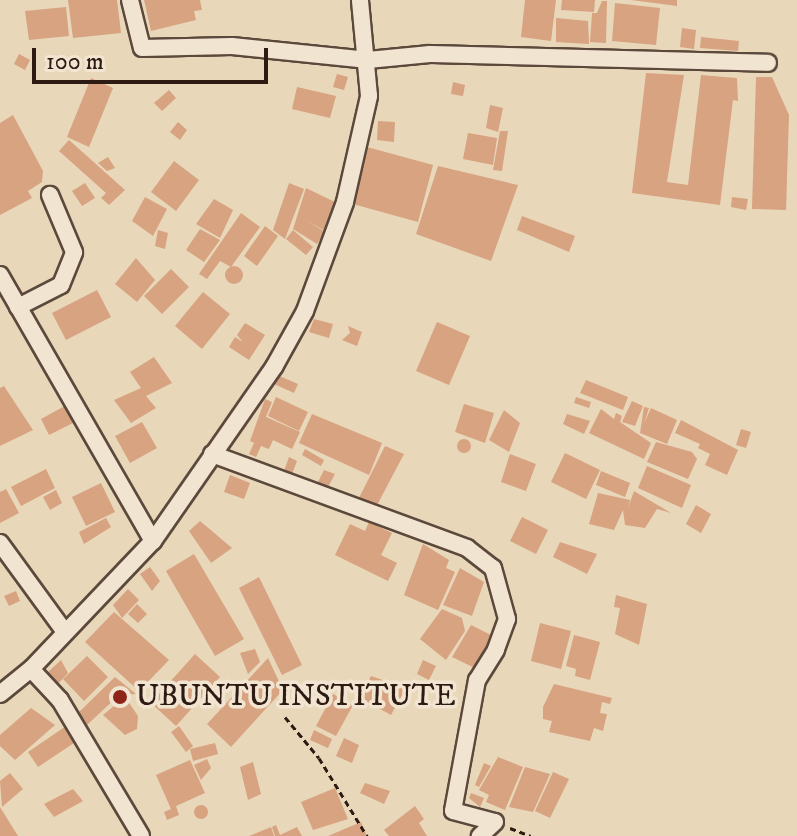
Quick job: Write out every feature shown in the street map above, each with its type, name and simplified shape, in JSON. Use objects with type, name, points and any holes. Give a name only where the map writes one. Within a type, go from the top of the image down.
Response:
[{"type":"street","points":[[130,0],[142,48],[232,46],[368,60],[430,54],[768,63]]},
{"type":"street","points":[[0,694],[31,669],[153,541],[274,367],[305,311],[345,202],[369,96],[360,0]]},
{"type":"street","points":[[18,307],[61,285],[74,252],[50,195]]},
{"type":"street","points":[[0,275],[153,541]]},
{"type":"street","points":[[212,454],[467,548],[493,568],[507,619],[496,650],[477,680],[453,811],[495,822]]},
{"type":"street","points":[[0,543],[65,632]]},
{"type":"street","points":[[31,669],[60,700],[141,836]]},
{"type":"street","points":[[480,836],[495,822]]},
{"type":"path","points":[[285,717],[319,758],[367,836]]},
{"type":"path","points":[[495,822],[531,836]]},
{"type":"building","points":[[68,0],[117,0],[121,33],[73,38]]},
{"type":"building","points":[[144,0],[200,0],[202,10],[194,11],[196,20],[151,31]]},
{"type":"building","points":[[525,0],[556,0],[551,41],[521,37]]},
{"type":"building","points":[[562,0],[595,0],[594,12],[561,10]]},
{"type":"building","points":[[631,0],[677,0],[677,6]]},
{"type":"building","points":[[602,1],[607,1],[606,43],[590,42],[592,13],[597,13]]},
{"type":"building","points":[[615,3],[660,8],[656,45],[612,41]]},
{"type":"building","points":[[66,7],[69,36],[29,40],[25,11]]},
{"type":"building","points":[[556,18],[588,21],[589,44],[556,42]]},
{"type":"building","points":[[682,28],[696,30],[694,49],[680,47]]},
{"type":"building","points":[[701,37],[739,41],[738,51],[700,48]]},
{"type":"building","points":[[19,54],[30,60],[25,70],[14,64]]},
{"type":"building","points":[[646,73],[684,75],[667,182],[688,185],[701,75],[737,78],[738,101],[733,100],[720,205],[632,193]]},
{"type":"building","points":[[337,74],[348,77],[344,90],[333,87]]},
{"type":"building","points":[[756,77],[772,77],[789,115],[786,210],[752,209]]},
{"type":"building","points":[[91,78],[113,88],[89,147],[67,137]]},
{"type":"building","points":[[453,82],[465,85],[463,96],[451,94]]},
{"type":"building","points":[[297,87],[336,96],[330,118],[292,109]]},
{"type":"building","points":[[169,90],[176,98],[162,111],[154,103]]},
{"type":"building","points":[[490,105],[503,108],[498,132],[486,128]]},
{"type":"building","points":[[13,115],[43,171],[42,182],[28,191],[32,198],[0,215],[0,123]]},
{"type":"building","points":[[378,121],[395,122],[394,142],[377,140]]},
{"type":"building","points":[[178,122],[187,130],[180,140],[170,132]]},
{"type":"building","points":[[500,131],[508,131],[502,171],[493,170]]},
{"type":"building","points":[[468,133],[497,138],[493,165],[463,159]]},
{"type":"building","points":[[69,140],[125,190],[109,205],[101,198],[106,193],[59,151]]},
{"type":"building","points":[[367,147],[433,165],[418,222],[353,204]]},
{"type":"building","points":[[108,157],[115,168],[107,171],[98,163]]},
{"type":"building","points":[[174,161],[199,180],[176,211],[151,192]]},
{"type":"building","points":[[438,166],[518,185],[491,261],[416,234]]},
{"type":"building","points":[[85,183],[95,198],[82,206],[72,191]]},
{"type":"building","points":[[289,183],[304,189],[285,239],[273,230]]},
{"type":"building","points":[[306,188],[341,205],[325,231],[306,220],[325,232],[317,244],[293,229]]},
{"type":"building","points":[[145,197],[167,209],[153,236],[132,221]]},
{"type":"building","points":[[732,197],[748,199],[746,210],[731,207]]},
{"type":"building","points":[[214,199],[233,210],[220,238],[196,224]]},
{"type":"building","points":[[241,213],[260,227],[231,267],[220,261],[207,279],[199,274]]},
{"type":"building","points":[[522,216],[575,236],[569,252],[517,230]]},
{"type":"building","points":[[265,226],[278,236],[257,266],[244,256]]},
{"type":"building","points":[[200,229],[220,240],[204,262],[186,250]]},
{"type":"building","points":[[158,230],[168,233],[165,249],[155,246]]},
{"type":"building","points":[[293,230],[313,247],[306,255],[286,239]]},
{"type":"building","points":[[136,258],[155,280],[137,302],[115,284]]},
{"type":"building","points":[[234,266],[243,275],[234,284],[225,275]]},
{"type":"building","points":[[171,269],[189,287],[162,314],[144,296]]},
{"type":"building","points":[[97,290],[111,317],[66,340],[52,313]]},
{"type":"building","points":[[203,292],[230,314],[202,349],[175,326]]},
{"type":"building","points":[[314,319],[333,324],[329,338],[309,332]]},
{"type":"building","points":[[437,322],[470,336],[449,385],[416,371]]},
{"type":"building","points":[[245,323],[265,335],[249,360],[229,347],[235,337],[243,342],[237,335]]},
{"type":"building","points":[[348,326],[362,332],[357,346],[342,340],[350,333]]},
{"type":"building","points":[[154,357],[172,383],[146,396],[156,408],[131,423],[114,400],[141,388],[130,372]]},
{"type":"building","points":[[277,375],[298,384],[294,393],[274,384]]},
{"type":"building","points":[[586,380],[628,397],[623,410],[580,393]]},
{"type":"building","points":[[4,386],[33,430],[0,446],[0,388]]},
{"type":"building","points":[[276,397],[308,412],[299,431],[268,416]]},
{"type":"building","points":[[576,397],[591,402],[589,408],[574,403]]},
{"type":"building","points":[[265,399],[272,402],[266,417],[300,432],[292,449],[273,440],[269,449],[261,446],[256,457],[249,454],[254,443],[250,441]]},
{"type":"building","points":[[632,401],[643,406],[635,426],[622,422]]},
{"type":"building","points":[[72,402],[81,419],[49,435],[41,419]]},
{"type":"building","points":[[464,404],[494,413],[485,443],[455,432]]},
{"type":"building","points":[[644,407],[649,408],[644,423],[651,408],[677,420],[667,444],[640,433]]},
{"type":"building","points":[[601,409],[614,419],[616,413],[622,416],[620,422],[651,443],[644,459],[589,433]]},
{"type":"building","points":[[504,410],[520,423],[509,452],[489,440]]},
{"type":"building","points":[[312,414],[382,443],[369,475],[299,443]]},
{"type":"building","points":[[567,414],[590,421],[584,434],[563,424]]},
{"type":"building","points":[[681,420],[738,450],[727,475],[705,465],[710,454],[698,448],[700,444],[675,433]]},
{"type":"building","points":[[142,422],[157,448],[130,463],[115,436]]},
{"type":"building","points":[[741,429],[751,432],[746,448],[736,445]]},
{"type":"building","points":[[464,439],[471,446],[464,453],[457,446]]},
{"type":"building","points":[[656,442],[692,452],[697,459],[688,479],[647,462]]},
{"type":"building","points":[[385,446],[404,454],[375,509],[356,504]]},
{"type":"building","points":[[305,449],[324,460],[321,466],[302,455]]},
{"type":"building","points":[[565,453],[600,470],[586,499],[551,482]]},
{"type":"building","points":[[510,454],[536,464],[526,491],[501,482]]},
{"type":"building","points":[[289,457],[297,461],[292,474],[284,471]]},
{"type":"building","points":[[647,466],[691,485],[682,508],[638,488]]},
{"type":"building","points":[[46,469],[55,488],[21,506],[11,487]]},
{"type":"building","points":[[324,470],[335,474],[326,491],[316,486]]},
{"type":"building","points":[[601,471],[630,483],[625,497],[596,485]]},
{"type":"building","points":[[230,475],[250,483],[244,499],[224,492]]},
{"type":"building","points":[[101,483],[115,512],[86,526],[72,497]]},
{"type":"building","points":[[6,489],[19,513],[0,523],[0,492]]},
{"type":"building","points":[[56,490],[62,503],[50,510],[43,497]]},
{"type":"building","points":[[634,491],[671,513],[657,509],[645,528],[625,525],[623,510],[614,530],[589,524],[598,493],[630,500],[628,508]]},
{"type":"building","points":[[696,505],[711,514],[701,533],[686,524]]},
{"type":"building","points":[[522,517],[548,530],[536,554],[510,541]]},
{"type":"building","points":[[106,518],[111,527],[84,544],[79,532]]},
{"type":"building","points":[[200,521],[232,548],[211,563],[189,531]]},
{"type":"building","points":[[369,522],[392,533],[381,555],[397,563],[388,581],[335,555],[350,524],[365,531]]},
{"type":"building","points":[[560,542],[597,554],[587,574],[553,557]]},
{"type":"building","points":[[423,544],[449,560],[446,568],[455,572],[438,610],[404,595]]},
{"type":"building","points":[[194,554],[244,639],[215,656],[166,571]]},
{"type":"building","points":[[150,567],[160,581],[152,591],[140,574]]},
{"type":"building","points":[[460,568],[484,582],[472,616],[443,605]]},
{"type":"building","points":[[259,577],[302,665],[282,675],[239,588]]},
{"type":"building","points":[[128,589],[139,600],[122,618],[113,605]]},
{"type":"building","points":[[16,591],[20,601],[9,606],[4,596]]},
{"type":"building","points":[[616,595],[647,604],[639,645],[615,634],[620,608],[614,607]]},
{"type":"building","points":[[137,604],[147,614],[138,623],[128,614]]},
{"type":"building","points":[[442,609],[462,618],[465,631],[446,660],[420,639]]},
{"type":"building","points":[[114,612],[169,660],[139,691],[85,642]]},
{"type":"building","points":[[540,623],[571,631],[561,669],[531,661]]},
{"type":"building","points":[[471,625],[497,638],[481,671],[452,657]]},
{"type":"building","points":[[574,635],[600,642],[590,680],[575,676],[576,669],[566,666]]},
{"type":"building","points":[[255,649],[260,662],[248,674],[240,653]]},
{"type":"building","points":[[195,654],[220,677],[176,726],[151,703]]},
{"type":"building","points":[[87,656],[108,677],[84,701],[63,679]]},
{"type":"building","points":[[268,658],[283,690],[231,747],[207,724]]},
{"type":"building","points":[[61,660],[68,673],[57,685],[46,674]]},
{"type":"building","points":[[423,660],[436,666],[429,680],[417,674]]},
{"type":"building","points":[[371,676],[406,688],[391,715],[360,698]]},
{"type":"building","points":[[115,677],[136,694],[119,695],[87,725],[77,714]]},
{"type":"building","points":[[554,684],[612,698],[610,704],[602,702],[600,713],[607,714],[603,731],[594,728],[590,741],[549,732],[552,721],[543,719],[543,707]]},
{"type":"building","points":[[333,694],[353,705],[336,736],[316,726]]},
{"type":"building","points":[[125,697],[138,716],[137,729],[125,735],[103,715]]},
{"type":"building","points":[[31,708],[55,725],[15,760],[0,746],[0,735]]},
{"type":"building","points":[[72,722],[83,737],[38,767],[28,752]]},
{"type":"building","points":[[179,726],[193,746],[186,752],[171,732]]},
{"type":"building","points":[[314,730],[332,739],[328,748],[310,740]]},
{"type":"building","points":[[344,738],[359,745],[352,763],[336,756]]},
{"type":"building","points":[[215,743],[218,754],[193,761],[190,749]]},
{"type":"building","points":[[498,757],[523,767],[505,810],[486,802],[489,795],[479,790]]},
{"type":"building","points":[[207,759],[211,768],[201,780],[194,765]]},
{"type":"building","points":[[190,760],[205,793],[176,806],[179,815],[167,820],[164,812],[171,809],[156,775]]},
{"type":"building","points":[[253,762],[261,794],[248,800],[240,767]]},
{"type":"building","points":[[484,763],[491,766],[479,787],[475,785]]},
{"type":"building","points":[[525,767],[550,774],[533,812],[509,807]]},
{"type":"building","points":[[553,772],[569,779],[550,818],[535,811]]},
{"type":"building","points":[[10,773],[23,789],[2,807],[0,781]]},
{"type":"building","points":[[365,783],[390,791],[384,804],[360,793]]},
{"type":"building","points":[[335,788],[348,819],[313,830],[301,802]]},
{"type":"building","points":[[73,789],[83,801],[54,817],[44,804]]},
{"type":"building","points":[[471,793],[484,798],[480,807],[469,798]]},
{"type":"building","points":[[201,805],[208,812],[201,819],[194,812]]},
{"type":"building","points":[[415,806],[424,819],[419,823],[427,836],[389,836],[384,830]]},
{"type":"building","points":[[0,807],[18,836],[0,836]]},
{"type":"building","points":[[361,822],[367,836],[328,836]]},
{"type":"building","points":[[276,825],[280,835],[297,827],[302,836],[275,836],[272,827]]},
{"type":"building","points":[[271,827],[274,836],[249,836]]},
{"type":"place","name":"UBUNTU INSTITUTE","points":[[120,697]]}]
